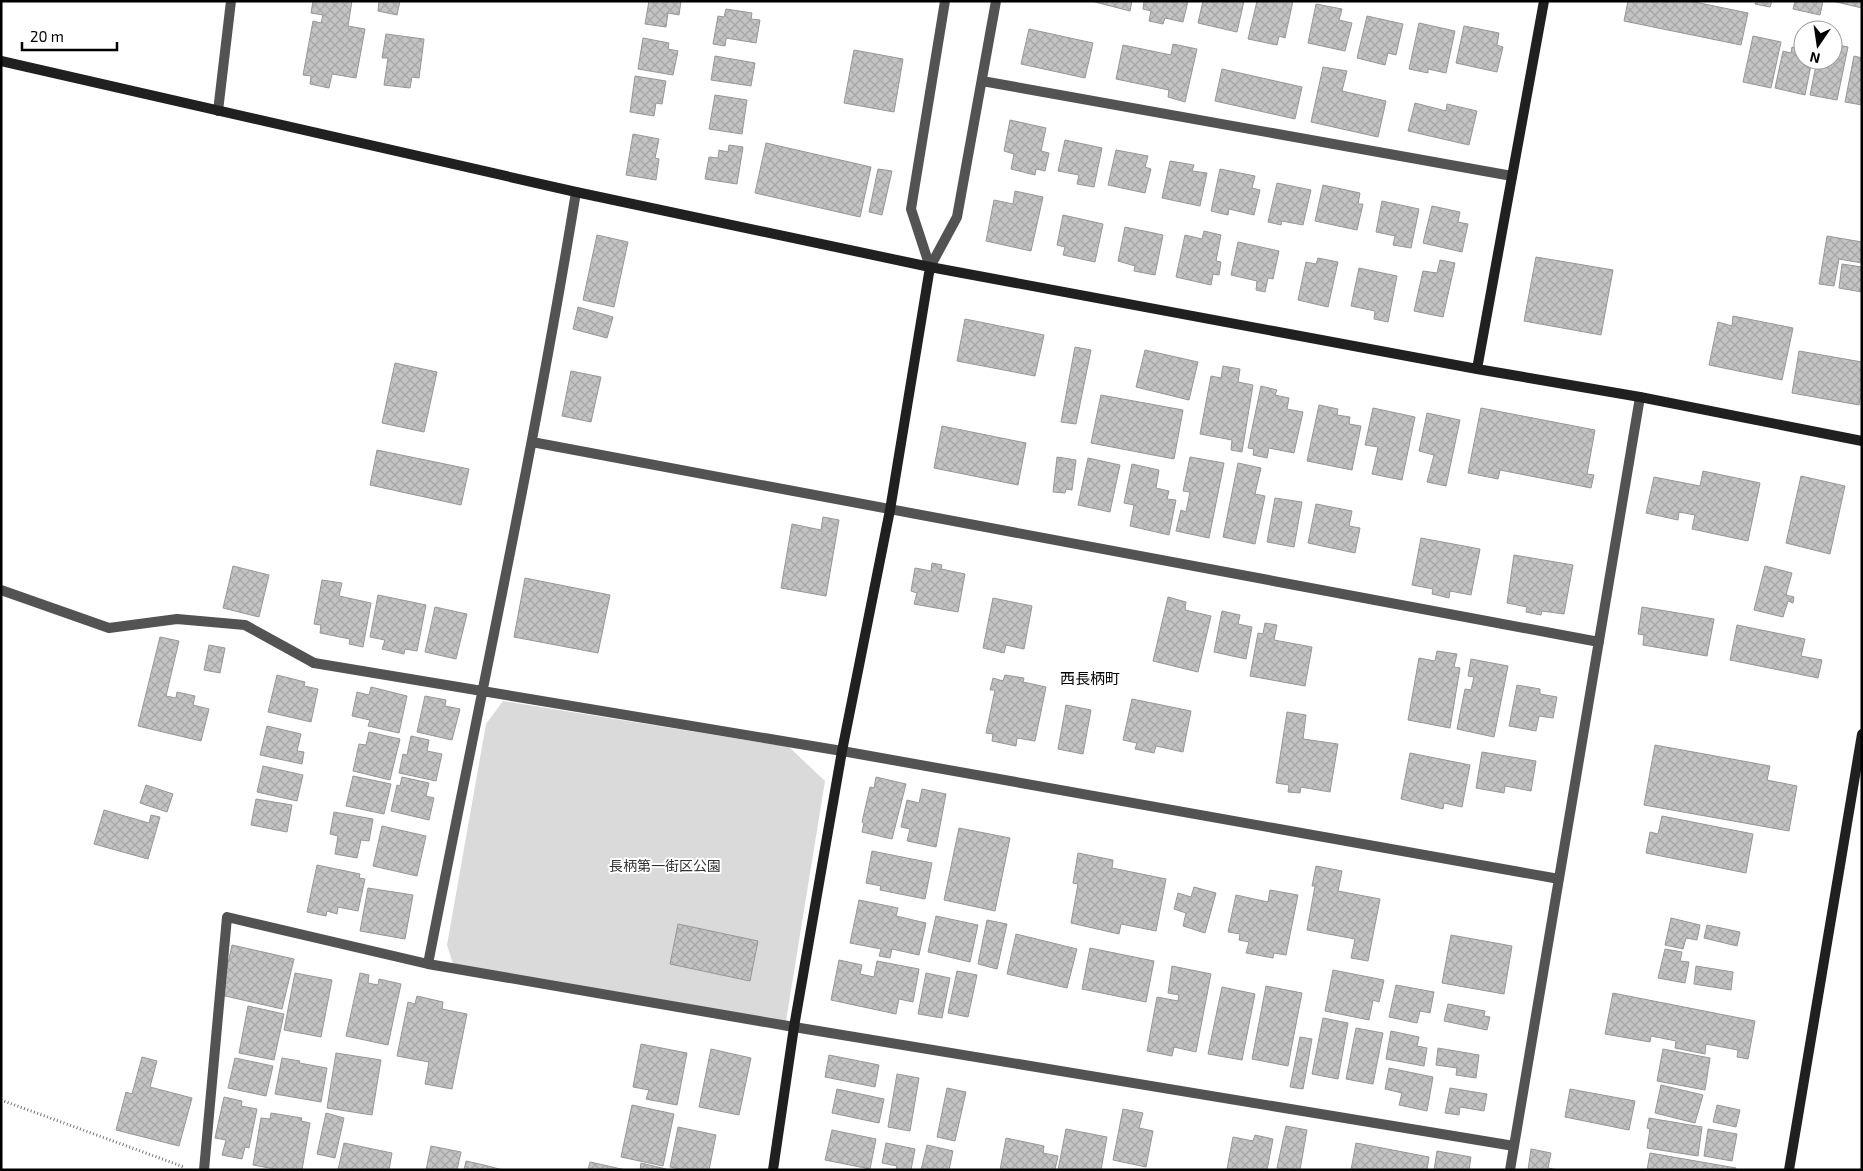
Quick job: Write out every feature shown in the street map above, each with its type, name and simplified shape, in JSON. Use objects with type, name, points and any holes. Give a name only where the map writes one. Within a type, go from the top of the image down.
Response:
[{"type":"street","points":[[218,111],[231,1]]},
{"type":"street","points":[[930,267],[911,209],[945,1]]},
{"type":"street","points":[[774,1170],[794,1027],[842,751],[890,510],[930,267],[957,217],[996,1]]},
{"type":"street","points":[[1477,369],[1544,1]]},
{"type":"street","points":[[1,61],[576,192],[930,267],[1477,369],[1640,397],[1862,441]]},
{"type":"street","points":[[982,81],[1512,176]]},
{"type":"street","points":[[428,964],[532,442],[576,192]]},
{"type":"street","points":[[1510,1170],[1640,397]]},
{"type":"street","points":[[532,442],[1599,642]]},
{"type":"street","points":[[1,590],[109,628],[177,619],[245,625],[314,663],[842,751],[1559,879]]},
{"type":"street","points":[[1789,1170],[1862,734]]},
{"type":"street","points":[[204,1170],[227,917],[428,964],[794,1027],[1514,1146]]},
{"type":"path","points":[[1,1100],[191,1170]]},
{"type":"green space","name":"長柄第一街区公園","points":[[503,701],[789,747],[825,781],[786,1021],[453,964],[447,945],[486,724]]},
{"type":"building","points":[[313,1],[352,1],[348,26],[365,29],[356,78],[332,74],[329,88],[310,84],[311,76],[303,75],[313,21],[321,23],[323,15],[311,13]]},
{"type":"building","points":[[379,1],[400,1],[397,15],[378,11]]},
{"type":"building","points":[[649,1],[681,1],[679,15],[668,13],[666,27],[645,24]]},
{"type":"building","points":[[1091,1],[1132,1],[1130,11]]},
{"type":"building","points":[[1144,1],[1188,1],[1183,22],[1165,18],[1163,24],[1149,21],[1151,11],[1143,9]]},
{"type":"building","points":[[1203,1],[1244,1],[1237,32],[1198,23]]},
{"type":"building","points":[[1257,1],[1293,1],[1285,38],[1279,36],[1277,45],[1248,39]]},
{"type":"building","points":[[1628,1],[1690,1],[1748,13],[1741,45],[1624,21]]},
{"type":"building","points":[[1756,1],[1772,1],[1770,7],[1755,4]]},
{"type":"building","points":[[1795,1],[1823,1],[1820,15],[1793,9]]},
{"type":"building","points":[[1832,1],[1862,1],[1862,8]]},
{"type":"building","points":[[1316,4],[1342,9],[1339,20],[1352,23],[1345,51],[1308,43]]},
{"type":"building","points":[[726,9],[752,13],[751,19],[760,20],[756,43],[726,38],[725,46],[713,44],[718,16],[724,17]]},
{"type":"building","points":[[1367,16],[1403,24],[1396,55],[1388,53],[1385,65],[1357,58]]},
{"type":"building","points":[[1419,23],[1455,31],[1446,73],[1428,69],[1428,73],[1409,69]]},
{"type":"building","points":[[1464,26],[1499,33],[1497,45],[1503,47],[1497,72],[1456,63]]},
{"type":"building","points":[[1029,29],[1093,43],[1085,78],[1021,64]]},
{"type":"building","points":[[386,34],[424,39],[419,78],[412,77],[410,88],[384,85],[388,58],[382,58]]},
{"type":"building","points":[[1753,36],[1781,42],[1771,88],[1743,82]]},
{"type":"building","points":[[643,38],[669,43],[668,49],[678,51],[673,75],[638,69]]},
{"type":"building","points":[[1173,44],[1197,49],[1185,102],[1168,97],[1169,90],[1116,79],[1123,45],[1171,55]]},
{"type":"building","points":[[1843,46],[1848,47],[1837,100],[1810,95],[1815,70],[1843,70]]},
{"type":"building","points":[[1793,47],[1793,70],[1810,70],[1805,95],[1775,88],[1783,51],[1791,53]]},
{"type":"building","points":[[854,50],[903,59],[894,112],[844,103]]},
{"type":"building","points":[[715,56],[755,63],[751,86],[711,80]]},
{"type":"building","points":[[1854,56],[1862,58],[1862,105],[1845,102]]},
{"type":"building","points":[[1323,67],[1347,71],[1342,91],[1386,101],[1378,137],[1311,122]]},
{"type":"building","points":[[1222,69],[1302,87],[1295,119],[1215,101]]},
{"type":"building","points":[[635,76],[666,81],[662,104],[656,103],[654,116],[630,112]]},
{"type":"building","points":[[715,95],[747,100],[742,134],[709,129]]},
{"type":"building","points":[[1415,103],[1446,111],[1447,104],[1477,111],[1469,145],[1408,131]]},
{"type":"building","points":[[1010,120],[1046,128],[1041,151],[1049,153],[1045,171],[1036,169],[1035,175],[1011,169],[1014,154],[1004,151]]},
{"type":"building","points":[[633,134],[659,139],[655,158],[659,159],[656,180],[626,175]]},
{"type":"building","points":[[1065,140],[1102,148],[1094,187],[1077,184],[1079,175],[1058,171]]},
{"type":"building","points":[[766,143],[871,167],[860,217],[755,193]]},
{"type":"building","points":[[729,145],[743,147],[737,184],[705,179],[709,157],[718,158],[719,150],[728,152]]},
{"type":"building","points":[[1116,150],[1148,156],[1145,167],[1151,169],[1145,193],[1108,185]]},
{"type":"building","points":[[1170,161],[1194,165],[1192,171],[1207,173],[1200,206],[1162,198]]},
{"type":"building","points":[[878,169],[892,171],[882,215],[869,212]]},
{"type":"building","points":[[1220,169],[1255,176],[1252,188],[1260,190],[1254,215],[1229,209],[1228,215],[1211,211]]},
{"type":"building","points":[[1277,183],[1311,190],[1303,225],[1282,221],[1281,225],[1268,222]]},
{"type":"building","points":[[1323,185],[1360,193],[1358,204],[1363,204],[1357,230],[1315,221]]},
{"type":"building","points":[[1015,191],[1043,197],[1031,251],[986,241],[994,200],[1013,204]]},
{"type":"building","points":[[1382,201],[1419,209],[1411,248],[1393,245],[1395,236],[1376,232]]},
{"type":"building","points":[[1432,206],[1460,212],[1458,222],[1468,224],[1462,252],[1423,243]]},
{"type":"building","points":[[1063,215],[1103,224],[1095,262],[1063,255],[1065,247],[1057,245]]},
{"type":"building","points":[[1125,227],[1163,235],[1155,275],[1134,271],[1135,266],[1118,261]]},
{"type":"building","points":[[1204,231],[1221,235],[1216,261],[1221,262],[1219,275],[1213,274],[1211,285],[1176,277],[1185,235],[1202,239]]},
{"type":"building","points":[[597,235],[628,242],[614,307],[583,300]]},
{"type":"building","points":[[1827,236],[1862,242],[1862,263],[1839,259],[1834,286],[1819,284]]},
{"type":"building","points":[[1238,242],[1279,251],[1273,279],[1268,278],[1265,292],[1256,290],[1257,281],[1231,275]]},
{"type":"building","points":[[1536,257],[1613,270],[1601,335],[1524,321]]},
{"type":"building","points":[[1318,258],[1338,262],[1328,307],[1298,300],[1306,262],[1316,264]]},
{"type":"building","points":[[1440,260],[1455,263],[1443,317],[1414,311],[1423,271],[1437,273]]},
{"type":"building","points":[[1842,264],[1862,267],[1862,292],[1839,288]]},
{"type":"building","points":[[1359,268],[1397,276],[1388,322],[1374,319],[1375,311],[1351,306]]},
{"type":"building","points":[[578,307],[613,317],[607,338],[573,329]]},
{"type":"building","points":[[1733,316],[1793,328],[1782,380],[1709,365],[1718,322],[1732,326]]},
{"type":"building","points":[[965,319],[1044,335],[1035,376],[957,361]]},
{"type":"building","points":[[1075,347],[1091,350],[1076,424],[1061,422]]},
{"type":"building","points":[[1145,350],[1198,362],[1189,400],[1136,387]]},
{"type":"building","points":[[1799,351],[1862,362],[1862,389],[1859,405],[1792,393]]},
{"type":"building","points":[[395,363],[437,372],[424,432],[382,423]]},
{"type":"building","points":[[1223,366],[1240,369],[1238,382],[1253,385],[1242,452],[1231,450],[1232,440],[1200,434],[1211,376],[1221,378]]},
{"type":"building","points":[[571,371],[601,377],[591,422],[562,416]]},
{"type":"building","points":[[1261,386],[1277,390],[1275,395],[1289,398],[1287,409],[1303,412],[1294,453],[1269,448],[1267,458],[1253,455],[1254,449],[1248,448]]},
{"type":"building","points":[[1101,395],[1183,410],[1174,459],[1091,443]]},
{"type":"building","points":[[1319,405],[1338,409],[1337,415],[1350,417],[1349,424],[1361,426],[1352,470],[1307,461]]},
{"type":"building","points":[[1373,408],[1415,417],[1402,480],[1372,474],[1378,447],[1365,445]]},
{"type":"building","points":[[1481,408],[1595,430],[1587,474],[1594,475],[1591,488],[1500,470],[1498,479],[1468,473]]},
{"type":"building","points":[[1427,413],[1460,420],[1446,486],[1427,482],[1434,455],[1419,451]]},
{"type":"building","points":[[942,426],[1026,443],[1018,485],[934,468]]},
{"type":"building","points":[[377,450],[469,469],[461,505],[370,485]]},
{"type":"building","points":[[1057,457],[1076,460],[1072,490],[1066,489],[1065,493],[1053,492]]},
{"type":"building","points":[[1190,457],[1224,463],[1209,538],[1176,531],[1181,510],[1186,512],[1190,492],[1183,491]]},
{"type":"building","points":[[1088,458],[1120,465],[1110,512],[1078,505]]},
{"type":"building","points":[[1238,463],[1261,468],[1255,494],[1265,496],[1255,544],[1223,537]]},
{"type":"building","points":[[1132,464],[1159,470],[1156,488],[1169,491],[1167,499],[1176,500],[1169,535],[1130,526],[1134,505],[1124,503]]},
{"type":"building","points":[[1703,471],[1760,483],[1748,541],[1692,529],[1695,515],[1679,512],[1678,520],[1646,513],[1654,477],[1700,486]]},
{"type":"building","points":[[1801,476],[1845,486],[1830,554],[1786,543]]},
{"type":"building","points":[[1275,498],[1302,502],[1294,547],[1267,542]]},
{"type":"building","points":[[1316,504],[1352,511],[1349,526],[1360,528],[1355,553],[1308,543]]},
{"type":"building","points":[[823,517],[839,520],[826,596],[781,588],[792,524],[821,530]]},
{"type":"building","points":[[1421,538],[1480,549],[1471,595],[1450,591],[1449,598],[1432,594],[1433,589],[1412,585]]},
{"type":"building","points":[[1514,555],[1573,565],[1564,614],[1542,611],[1541,615],[1526,612],[1527,607],[1507,603]]},
{"type":"building","points":[[932,563],[942,565],[941,569],[965,574],[958,612],[914,604],[917,593],[911,591],[915,568],[931,571]]},
{"type":"building","points":[[233,566],[269,575],[259,617],[223,608]]},
{"type":"building","points":[[1765,566],[1792,573],[1786,595],[1794,597],[1793,603],[1788,601],[1783,617],[1754,610]]},
{"type":"building","points":[[525,578],[610,595],[598,653],[514,637]]},
{"type":"building","points":[[322,580],[342,583],[339,596],[371,603],[363,647],[349,644],[350,639],[320,633],[321,625],[314,624]]},
{"type":"building","points":[[378,595],[426,605],[417,651],[405,649],[404,654],[382,649],[385,640],[370,637]]},
{"type":"building","points":[[1168,597],[1186,602],[1185,610],[1211,616],[1198,672],[1153,661]]},
{"type":"building","points":[[993,598],[1032,606],[1024,649],[1006,645],[1004,653],[983,648]]},
{"type":"building","points":[[435,607],[467,614],[456,659],[425,652]]},
{"type":"building","points":[[1642,607],[1714,619],[1707,656],[1643,645],[1644,635],[1638,634]]},
{"type":"building","points":[[1222,611],[1240,615],[1238,624],[1252,627],[1246,659],[1214,652]]},
{"type":"building","points":[[1265,623],[1277,625],[1274,640],[1312,647],[1305,686],[1250,676],[1258,633],[1263,634]]},
{"type":"building","points":[[1737,625],[1805,639],[1801,656],[1822,660],[1818,678],[1730,660]]},
{"type":"building","points":[[160,637],[179,641],[166,696],[176,698],[177,692],[195,696],[193,705],[209,709],[201,741],[138,726]]},
{"type":"building","points":[[209,645],[225,648],[220,673],[204,670]]},
{"type":"building","points":[[1437,651],[1457,654],[1454,667],[1460,668],[1450,728],[1408,720],[1419,658],[1435,661]]},
{"type":"building","points":[[1471,659],[1508,666],[1494,737],[1457,729],[1465,689],[1471,690],[1474,677],[1468,676]]},
{"type":"building","points":[[277,675],[305,682],[304,686],[318,689],[311,722],[268,712]]},
{"type":"building","points":[[1005,675],[1024,678],[1023,682],[1046,687],[1035,741],[1017,738],[1016,746],[992,741],[993,734],[986,733],[995,690],[990,690],[993,678],[1003,681]]},
{"type":"building","points":[[1517,685],[1540,689],[1540,694],[1557,697],[1553,718],[1539,716],[1536,731],[1509,726]]},
{"type":"building","points":[[371,687],[407,696],[399,733],[368,726],[370,720],[352,716],[357,692],[369,695]]},
{"type":"building","points":[[425,696],[446,700],[445,706],[460,709],[452,740],[417,732]]},
{"type":"building","points":[[1132,699],[1191,711],[1183,752],[1156,746],[1154,753],[1135,749],[1137,743],[1123,740]]},
{"type":"building","points":[[1066,705],[1091,710],[1083,754],[1058,749]]},
{"type":"building","points":[[1287,712],[1306,715],[1303,739],[1338,744],[1330,792],[1301,787],[1300,793],[1288,792],[1289,785],[1276,783]]},
{"type":"building","points":[[267,726],[301,734],[297,751],[304,752],[302,764],[260,755]]},
{"type":"building","points":[[369,732],[400,739],[390,780],[353,771],[359,744],[366,745]]},
{"type":"building","points":[[411,736],[429,740],[427,751],[442,754],[436,781],[399,773],[403,754],[407,755]]},
{"type":"building","points":[[1655,745],[1770,766],[1767,780],[1797,786],[1789,831],[1644,805]]},
{"type":"building","points":[[1482,752],[1536,761],[1531,791],[1505,786],[1504,793],[1476,788]]},
{"type":"building","points":[[1410,753],[1470,765],[1462,807],[1444,803],[1443,809],[1401,799]]},
{"type":"building","points":[[263,766],[303,775],[297,801],[257,792]]},
{"type":"building","points":[[353,776],[391,784],[384,814],[346,806]]},
{"type":"building","points":[[402,777],[429,783],[426,796],[434,798],[429,820],[391,811],[397,785],[400,786]]},
{"type":"building","points":[[876,777],[906,784],[892,839],[862,832],[864,823],[862,822],[870,787],[874,788]]},
{"type":"building","points":[[146,785],[173,794],[167,812],[140,803]]},
{"type":"building","points":[[922,789],[946,794],[936,847],[907,841],[910,829],[901,827],[907,800],[919,803]]},
{"type":"building","points":[[256,799],[292,805],[287,832],[251,825]]},
{"type":"building","points":[[104,810],[149,823],[151,815],[160,817],[148,859],[94,844]]},
{"type":"building","points":[[334,812],[373,819],[369,841],[361,840],[357,858],[335,854],[338,836],[330,834]]},
{"type":"building","points":[[1662,816],[1753,834],[1746,873],[1646,853],[1650,832],[1658,834]]},
{"type":"building","points":[[382,826],[426,836],[417,876],[373,866]]},
{"type":"building","points":[[959,828],[1010,838],[995,911],[944,900]]},
{"type":"building","points":[[872,851],[932,863],[925,899],[880,890],[881,886],[866,883]]},
{"type":"building","points":[[1078,853],[1113,860],[1112,868],[1166,879],[1156,931],[1121,924],[1119,934],[1071,923],[1078,884],[1073,883]]},
{"type":"building","points":[[317,865],[360,874],[359,878],[365,879],[358,911],[338,907],[337,914],[327,911],[326,916],[307,912]]},
{"type":"building","points":[[1316,866],[1342,871],[1338,891],[1380,899],[1368,961],[1351,958],[1355,939],[1307,930],[1315,886],[1312,886]]},
{"type":"building","points":[[1194,887],[1216,893],[1205,933],[1183,926],[1186,913],[1174,909],[1178,893],[1191,897]]},
{"type":"building","points":[[368,888],[413,895],[405,939],[360,931]]},
{"type":"building","points":[[1270,890],[1298,895],[1286,955],[1274,953],[1273,958],[1246,953],[1249,942],[1239,940],[1240,934],[1228,932],[1236,895],[1268,902]]},
{"type":"building","points":[[859,900],[898,908],[896,916],[926,923],[919,955],[892,949],[890,958],[879,956],[881,949],[850,943]]},
{"type":"building","points":[[936,916],[978,925],[970,962],[928,952]]},
{"type":"building","points":[[1671,918],[1700,925],[1697,940],[1686,938],[1683,949],[1665,945]]},
{"type":"building","points":[[987,920],[1007,924],[997,969],[978,964]]},
{"type":"building","points":[[678,924],[758,941],[750,981],[670,964]]},
{"type":"building","points":[[1707,925],[1740,932],[1737,946],[1704,938]]},
{"type":"building","points":[[1016,934],[1077,949],[1067,988],[1007,974]]},
{"type":"building","points":[[1451,935],[1512,946],[1504,994],[1442,983]]},
{"type":"building","points":[[232,945],[294,959],[282,1009],[221,995]]},
{"type":"building","points":[[1090,948],[1154,961],[1146,1002],[1082,989]]},
{"type":"building","points":[[1665,949],[1682,952],[1680,961],[1689,962],[1685,983],[1658,978]]},
{"type":"building","points":[[839,960],[862,965],[860,974],[874,977],[877,961],[919,969],[913,1002],[899,999],[896,1014],[831,1000]]},
{"type":"building","points":[[1172,966],[1211,974],[1196,1052],[1174,1047],[1172,1056],[1147,1051],[1157,997],[1178,1001],[1179,995],[1168,993]]},
{"type":"building","points":[[1696,966],[1733,972],[1731,990],[1694,984]]},
{"type":"building","points":[[1333,970],[1384,980],[1379,1002],[1373,1000],[1369,1020],[1325,1011]]},
{"type":"building","points":[[957,971],[977,975],[968,1017],[948,1013]]},
{"type":"building","points":[[295,973],[332,980],[321,1037],[284,1030]]},
{"type":"building","points":[[360,973],[369,975],[368,983],[378,985],[379,979],[401,984],[388,1045],[346,1036]]},
{"type":"building","points":[[926,973],[950,978],[942,1018],[918,1014]]},
{"type":"building","points":[[1396,985],[1434,992],[1430,1013],[1420,1011],[1417,1023],[1389,1017]]},
{"type":"building","points":[[1266,986],[1302,993],[1288,1066],[1252,1059]]},
{"type":"building","points":[[1222,987],[1255,994],[1242,1060],[1208,1054]]},
{"type":"building","points":[[1613,993],[1755,1021],[1748,1059],[1737,1057],[1738,1050],[1706,1044],[1705,1054],[1675,1048],[1676,1041],[1651,1036],[1650,1042],[1605,1034]]},
{"type":"building","points":[[417,996],[443,1002],[442,1009],[467,1014],[452,1089],[425,1084],[429,1062],[397,1056],[408,1002],[415,1004]]},
{"type":"building","points":[[1448,1004],[1485,1011],[1484,1016],[1490,1017],[1487,1030],[1444,1021]]},
{"type":"building","points":[[248,1006],[284,1014],[274,1060],[239,1053]]},
{"type":"building","points":[[1323,1018],[1348,1023],[1338,1079],[1312,1074]]},
{"type":"building","points":[[1356,1028],[1383,1033],[1373,1084],[1346,1079]]},
{"type":"building","points":[[1391,1031],[1419,1037],[1417,1046],[1427,1048],[1424,1066],[1386,1059]]},
{"type":"building","points":[[1300,1037],[1312,1039],[1303,1089],[1290,1087]]},
{"type":"building","points":[[641,1044],[687,1053],[677,1105],[646,1099],[649,1090],[633,1087]]},
{"type":"building","points":[[1438,1048],[1479,1055],[1476,1078],[1456,1075],[1457,1068],[1436,1065]]},
{"type":"building","points":[[711,1049],[751,1058],[739,1115],[699,1107]]},
{"type":"building","points":[[1663,1049],[1710,1058],[1705,1090],[1657,1081]]},
{"type":"building","points":[[336,1053],[381,1060],[372,1115],[327,1108]]},
{"type":"building","points":[[829,1055],[879,1065],[875,1087],[825,1077]]},
{"type":"building","points":[[142,1057],[157,1061],[150,1087],[192,1098],[179,1146],[116,1130],[126,1092],[132,1094]]},
{"type":"building","points":[[235,1058],[273,1066],[266,1096],[228,1088]]},
{"type":"building","points":[[282,1058],[327,1068],[321,1102],[275,1094]]},
{"type":"building","points":[[1389,1068],[1433,1077],[1427,1111],[1399,1105],[1402,1093],[1385,1089]]},
{"type":"building","points":[[897,1074],[919,1078],[910,1131],[888,1127]]},
{"type":"building","points":[[1661,1085],[1703,1095],[1695,1123],[1655,1113]]},
{"type":"building","points":[[947,1088],[966,1092],[955,1141],[937,1137]]},
{"type":"building","points":[[1450,1088],[1487,1094],[1484,1111],[1460,1107],[1459,1115],[1445,1113]]},
{"type":"building","points":[[837,1089],[884,1099],[879,1123],[832,1113]]},
{"type":"building","points":[[1570,1089],[1635,1101],[1629,1130],[1565,1117]]},
{"type":"building","points":[[224,1097],[242,1101],[241,1106],[257,1109],[249,1148],[245,1147],[242,1159],[222,1155],[226,1140],[215,1138]]},
{"type":"building","points":[[632,1105],[674,1114],[663,1166],[621,1157]]},
{"type":"building","points":[[1717,1105],[1740,1110],[1736,1127],[1713,1122]]},
{"type":"building","points":[[1123,1109],[1143,1113],[1139,1128],[1153,1131],[1146,1167],[1113,1160]]},
{"type":"building","points":[[271,1113],[302,1118],[301,1121],[310,1123],[302,1170],[280,1170],[253,1165],[261,1118],[270,1119]]},
{"type":"building","points":[[326,1113],[344,1118],[335,1158],[317,1154]]},
{"type":"building","points":[[1649,1118],[1702,1127],[1698,1156],[1647,1148],[1650,1129],[1647,1128]]},
{"type":"building","points":[[1286,1126],[1307,1130],[1300,1170],[1277,1168]]},
{"type":"building","points":[[678,1127],[716,1135],[709,1170],[685,1170],[670,1167]]},
{"type":"building","points":[[1066,1129],[1107,1137],[1101,1170],[1058,1170]]},
{"type":"building","points":[[1708,1129],[1737,1134],[1732,1161],[1704,1156]]},
{"type":"building","points":[[832,1130],[876,1139],[870,1169],[825,1160]]},
{"type":"building","points":[[1255,1135],[1273,1139],[1267,1170],[1227,1169],[1233,1137],[1253,1141]]},
{"type":"building","points":[[1006,1138],[1044,1146],[1043,1153],[1058,1156],[1055,1170],[1000,1170]]},
{"type":"building","points":[[344,1143],[392,1153],[389,1170],[338,1170]]},
{"type":"building","points":[[886,1143],[915,1149],[911,1170],[896,1170],[897,1166],[882,1163]]},
{"type":"building","points":[[1356,1143],[1429,1157],[1427,1170],[1351,1170]]},
{"type":"building","points":[[927,1145],[953,1151],[949,1170],[921,1170]]},
{"type":"building","points":[[431,1146],[461,1152],[457,1170],[426,1170]]},
{"type":"building","points":[[1531,1149],[1551,1153],[1548,1168],[1558,1170],[1528,1170]]},
{"type":"building","points":[[1437,1151],[1471,1157],[1469,1170],[1434,1170]]},
{"type":"building","points":[[1650,1153],[1736,1168],[1736,1170],[1647,1170]]},
{"type":"building","points":[[466,1161],[484,1165],[503,1170],[464,1170]]},
{"type":"building","points":[[590,1162],[626,1170],[588,1170]]},
{"type":"building","points":[[641,1163],[666,1169],[666,1170],[640,1170]]},
{"type":"district","name":"西長柄町","points":[[1090,678]]}]
